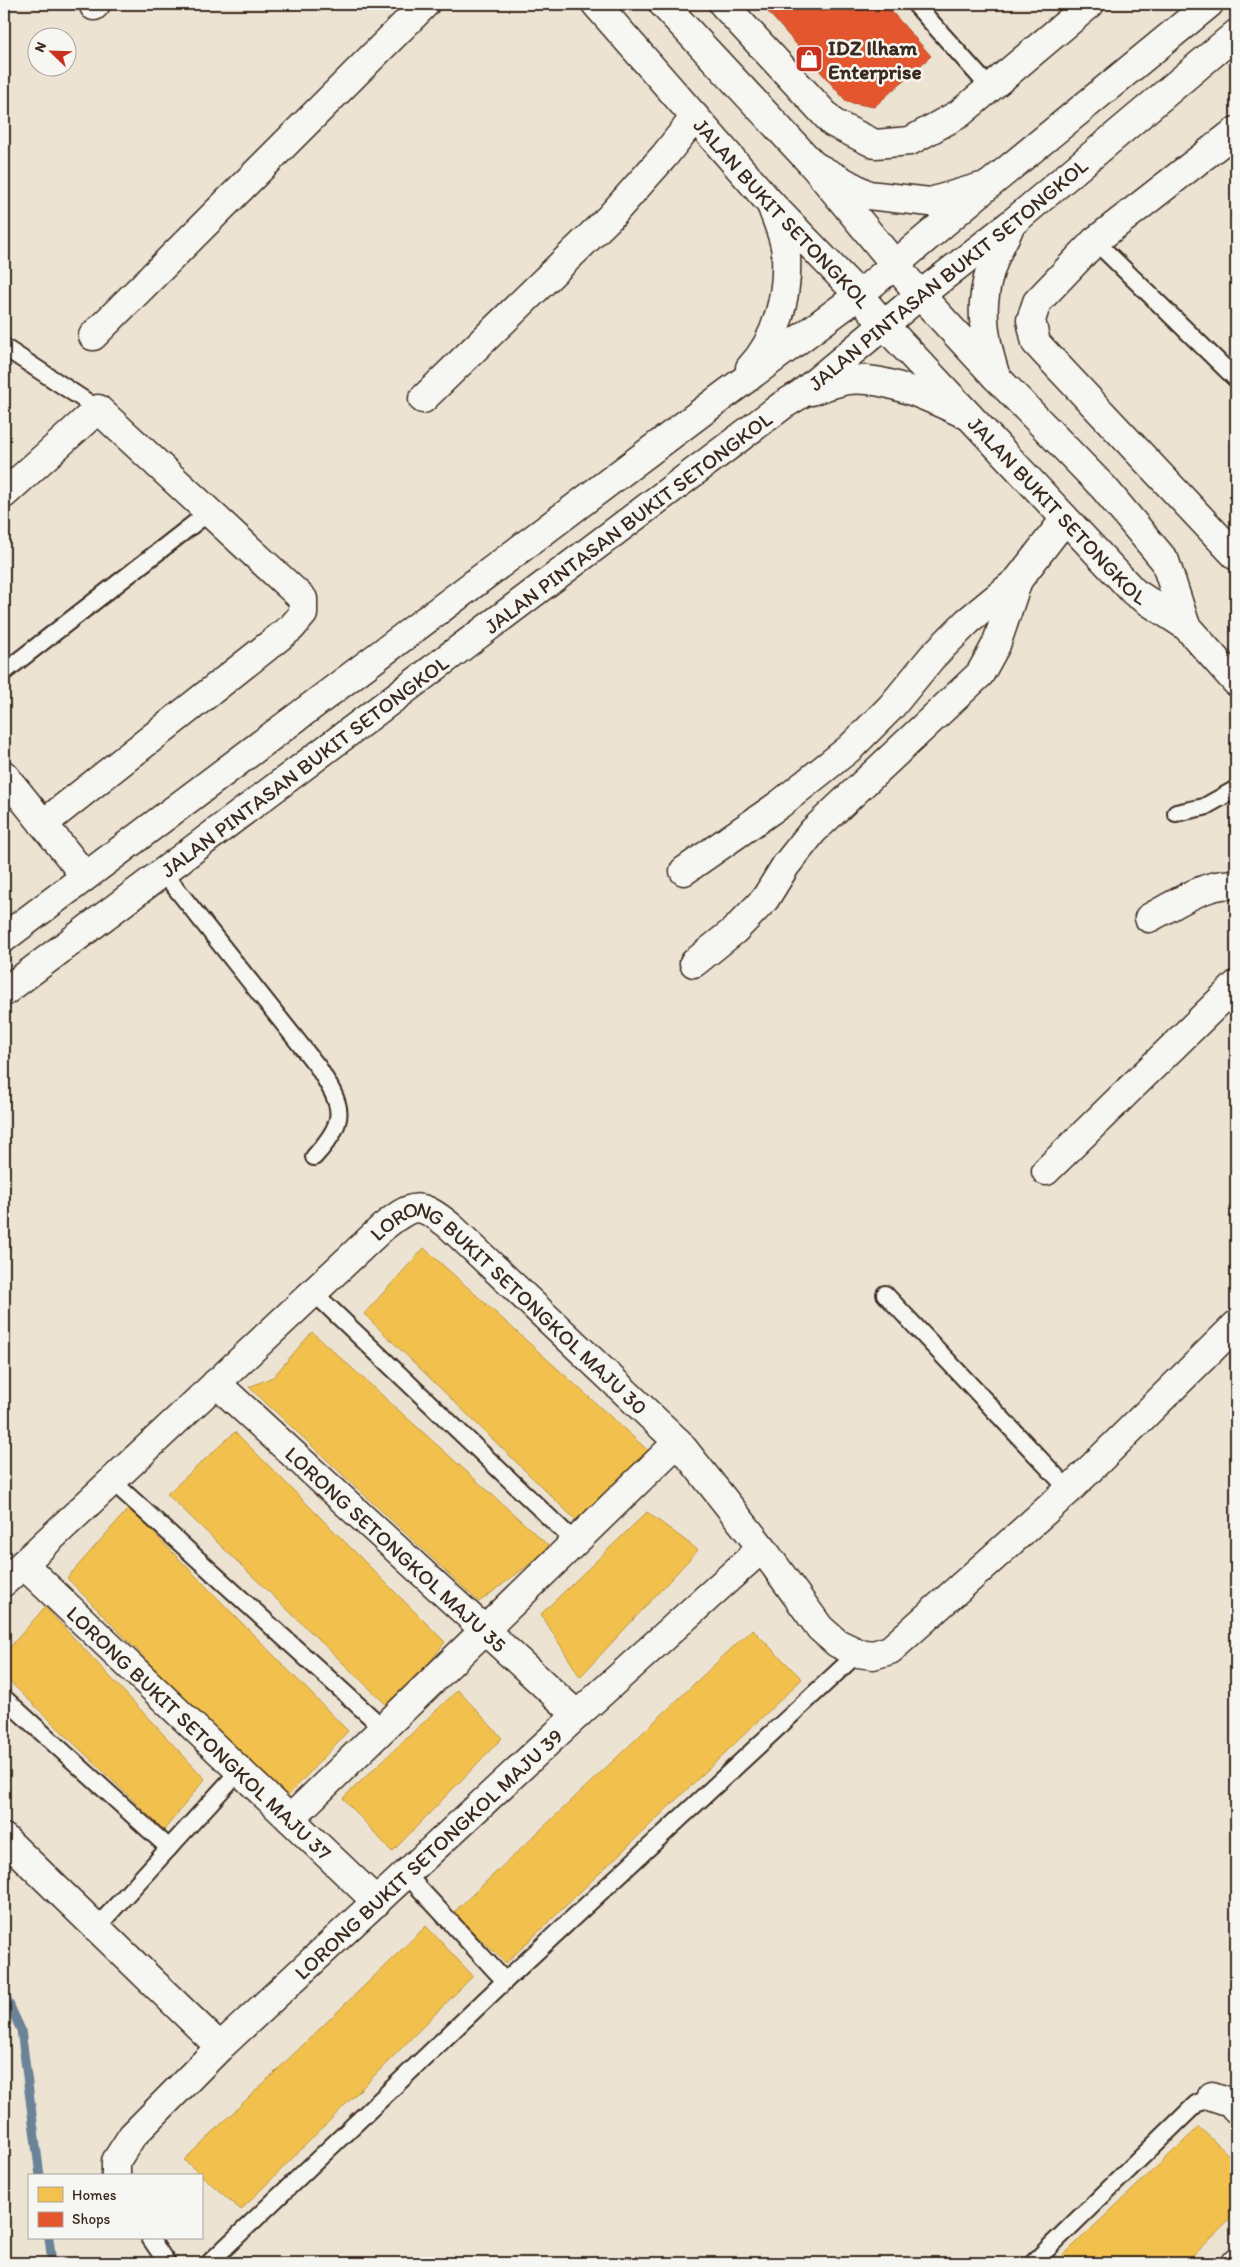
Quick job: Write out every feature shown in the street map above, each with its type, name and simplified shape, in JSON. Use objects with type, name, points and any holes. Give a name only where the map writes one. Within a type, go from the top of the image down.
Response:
[{"type":"street","points":[[92,336],[426,4]]},
{"type":"street","name":"JALAN BUKIT SETONGKOL","points":[[596,4],[771,204],[860,295],[884,325],[1065,519],[1134,592],[1186,626],[1236,682]]},
{"type":"street","name":"JALAN BUKIT SETONGKOL","points":[[663,4],[813,165],[920,295],[996,377],[1104,488],[1165,561],[1186,626]]},
{"type":"street","points":[[723,4],[833,123],[875,144],[910,141],[959,114],[1090,4]]},
{"type":"street","name":"JALAN PINTASAN BUKIT SETONGKOL","points":[[4,938],[723,396],[860,295],[990,184],[1210,4]]},
{"type":"street","name":"JALAN PINTASAN BUKIT SETONGKOL","points":[[4,992],[783,405],[801,394],[920,295],[1012,223],[1236,34]]},
{"type":"street","points":[[423,399],[610,217],[665,155],[695,116]]},
{"type":"street","points":[[1233,141],[1096,240],[1037,302],[1031,320],[1036,342],[1236,556]]},
{"type":"street","points":[[813,165],[868,195],[930,202],[990,184]]},
{"type":"street","points":[[723,396],[760,357],[783,308],[786,255],[771,204]]},
{"type":"street","points":[[996,377],[986,346],[983,314],[986,282],[996,251],[1012,223]]},
{"type":"street","points":[[801,394],[849,380],[890,384],[930,398],[969,416]]},
{"type":"street","points":[[4,494],[98,409],[303,600],[303,614],[292,627],[43,824]]},
{"type":"street","points":[[684,871],[780,804],[850,748],[890,707],[932,657],[962,627],[1018,580],[1065,519]]},
{"type":"street","points":[[694,963],[735,930],[765,899],[786,865],[813,831],[980,674],[996,645],[1018,580]]},
{"type":"street","points":[[4,775],[85,876]]},
{"type":"street","points":[[1149,918],[1223,883],[1236,886]]},
{"type":"street","points":[[1046,1171],[1236,986]]},
{"type":"street","name":"LORONG BUKIT SETONGKOL MAJU 30","points":[[13,1573],[382,1228],[402,1212],[418,1207],[432,1212],[678,1442],[762,1548],[820,1628],[837,1643],[858,1653]]},
{"type":"street","points":[[858,1653],[873,1655],[890,1650],[1069,1490],[1236,1325]]},
{"type":"street","name":"LORONG SETONGKOL MAJU 35","points":[[216,1383],[577,1715]]},
{"type":"street","points":[[290,1819],[678,1442]]},
{"type":"street","name":"LORONG BUKIT SETONGKOL MAJU 39","points":[[116,2174],[116,2161],[132,2136],[220,2047],[577,1715],[762,1548]]},
{"type":"street","name":"LORONG BUKIT SETONGKOL MAJU 37","points":[[13,1573],[240,1771],[377,1902]]},
{"type":"street","points":[[4,1838],[220,2047]]},
{"type":"street","points":[[1212,2096],[1230,2102],[1236,2109]]},
{"type":"lane","points":[[915,4],[990,88]]},
{"type":"lane","points":[[1096,240],[1236,379]]},
{"type":"lane","points":[[4,347],[98,409]]},
{"type":"lane","points":[[4,672],[209,512]]},
{"type":"lane","points":[[1176,813],[1204,807],[1236,789]]},
{"type":"lane","points":[[164,872],[318,1067],[338,1099],[338,1120],[328,1141],[314,1157]]},
{"type":"lane","points":[[313,1292],[575,1542]]},
{"type":"lane","points":[[886,1294],[1069,1490]]},
{"type":"lane","points":[[112,1481],[383,1728]]},
{"type":"lane","points":[[209,2263],[505,1981],[858,1653]]},
{"type":"lane","points":[[4,1698],[169,1848]]},
{"type":"lane","points":[[96,1928],[240,1771]]},
{"type":"lane","points":[[406,1874],[505,1981]]},
{"type":"lane","points":[[1032,2263],[1196,2104],[1212,2096]]},
{"type":"lane","points":[[151,2240],[167,2263]]},
{"type":"building: Homes","points":[[424,1248],[654,1456],[584,1528],[364,1314]]},
{"type":"building: Homes","points":[[312,1332],[551,1548],[479,1602],[249,1387],[273,1377]]},
{"type":"building: Homes","points":[[235,1432],[445,1642],[393,1711],[167,1494]]},
{"type":"building: Homes","points":[[129,1508],[348,1731],[283,1801],[67,1578]]},
{"type":"building: Homes","points":[[647,1512],[698,1550],[580,1677],[541,1614]]},
{"type":"building: Homes","points":[[45,1607],[205,1779],[164,1830],[4,1676],[4,1654]]},
{"type":"building: Homes","points":[[752,1629],[802,1679],[506,1963],[453,1913]]},
{"type":"building: Homes","points":[[458,1690],[502,1738],[392,1852],[343,1798]]},
{"type":"building: Homes","points":[[426,1926],[473,1976],[241,2210],[184,2160]]},
{"type":"building: Homes","points":[[1199,2127],[1236,2162],[1236,2214],[1186,2263],[1055,2263]]},
{"type":"building: Shops","points":[[761,4],[885,4],[931,56],[874,107],[847,102]]},
{"type":"waterway","points":[[4,1993],[21,2030],[40,2174]]},
{"type":"waterway","points":[[49,2240],[52,2263]]},
{"type":"place","name":"IDZ Ilham Enterprise","points":[[809,59]]}]
